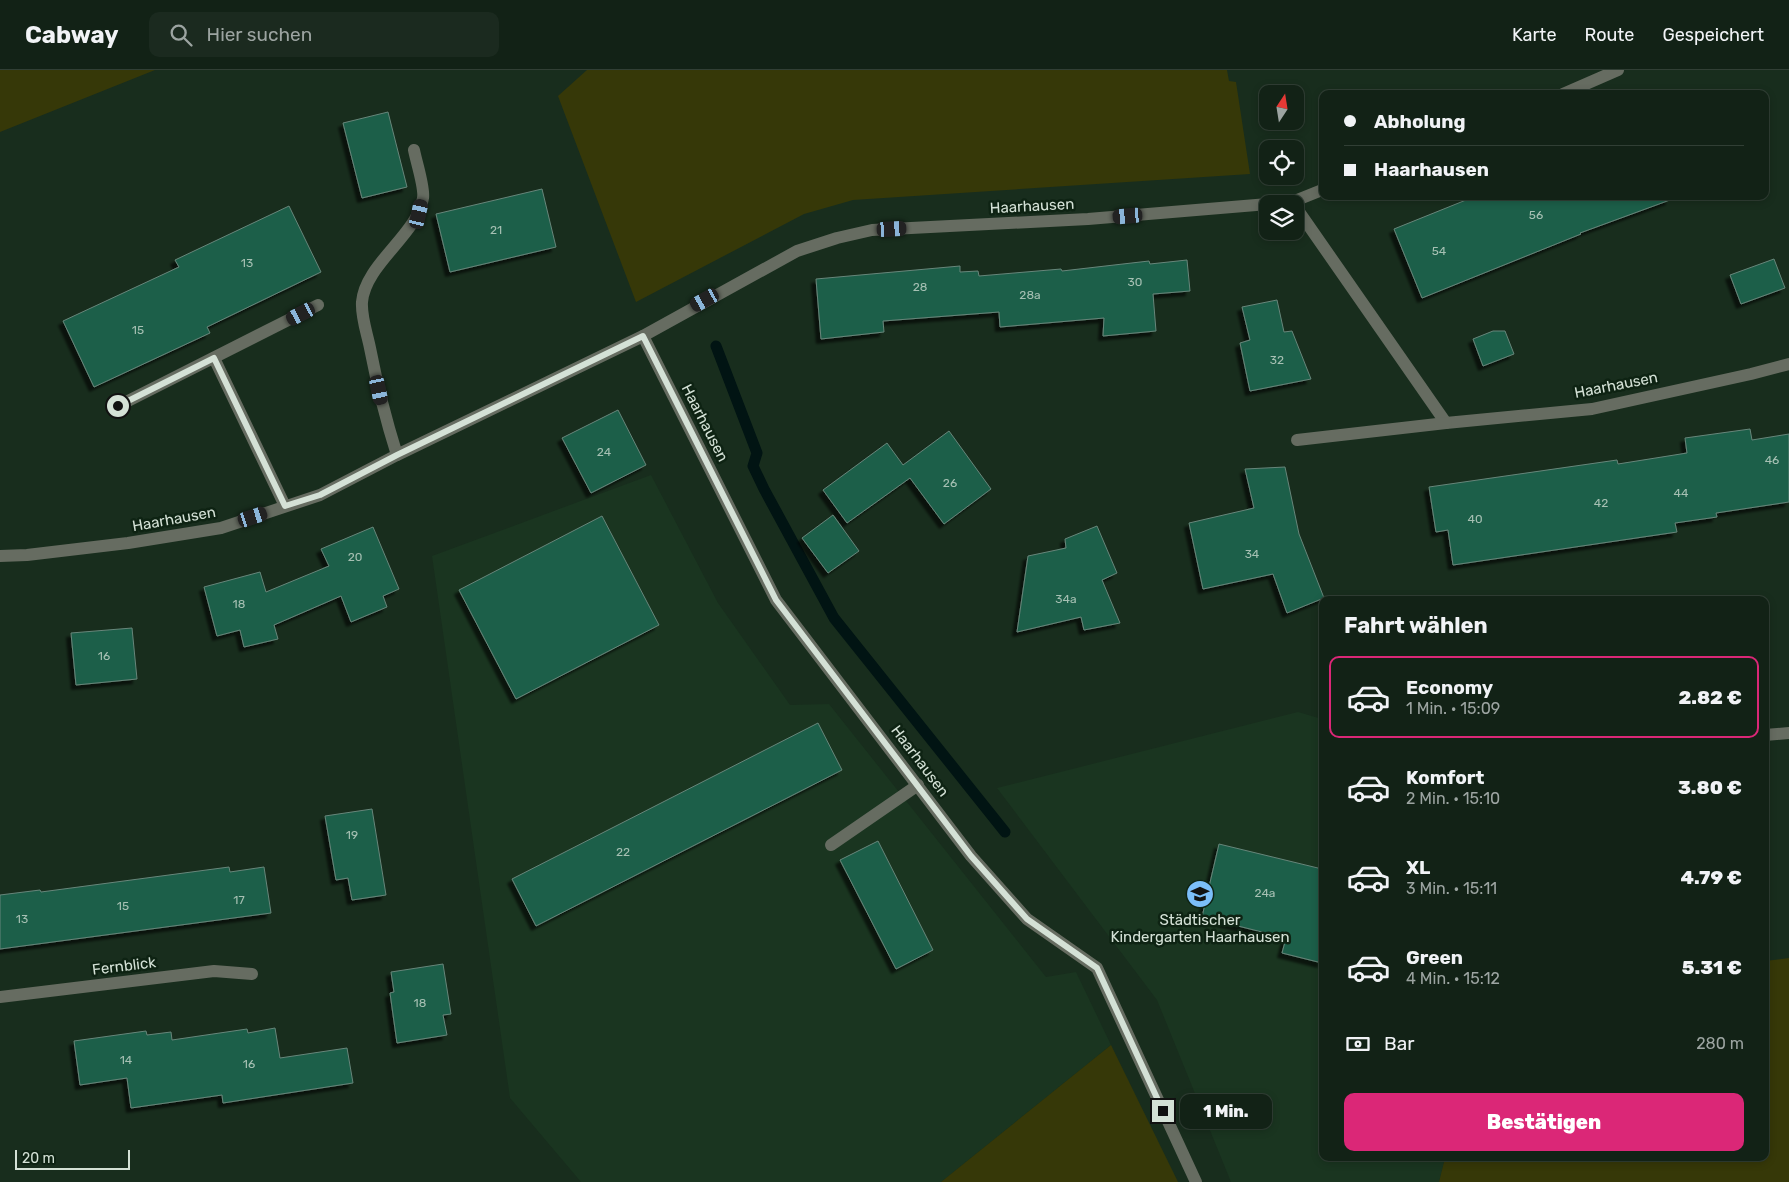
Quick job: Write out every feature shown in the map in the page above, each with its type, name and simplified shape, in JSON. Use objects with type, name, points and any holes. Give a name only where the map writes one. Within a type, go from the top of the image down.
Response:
[{"type":"street","points":[[1572,90],[1618,70]]},
{"type":"street","points":[[397,455],[383,408],[364,321],[362,303],[366,285],[419,214],[424,196],[414,150]]},
{"type":"street","points":[[1304,199],[1319,192]]},
{"type":"street","name":"Haarhausen","points":[[0,556],[27,555],[128,543],[221,528],[320,495],[397,455],[643,336],[797,251],[837,238],[872,230],[1088,219],[1259,205]]},
{"type":"street","points":[[1304,218],[1446,423]]},
{"type":"street","points":[[118,406],[318,305]]},
{"type":"street","name":"Haarhausen","points":[[643,336],[776,600],[971,856],[1027,919],[1097,968],[1196,1182]]},
{"type":"street","points":[[214,358],[285,506]]},
{"type":"street","name":"Haarhausen","points":[[1297,440],[1592,408],[1789,364]]},
{"type":"street","points":[[1769,735],[1789,733]]},
{"type":"street","points":[[832,845],[918,784]]},
{"type":"street","name":"Fernblick","points":[[0,997],[214,971],[252,974]]},
{"type":"shaded area","points":[[0,70],[155,70],[0,132]]},
{"type":"shaded area","points":[[587,70],[1227,70],[1229,81],[1236,82],[1250,174],[853,200],[804,214],[636,302],[558,96]]},
{"type":"shaded area","points":[[651,475],[718,603],[790,705],[829,704],[1046,977],[1076,972],[1111,1045],[941,1182],[581,1182],[510,1098],[432,556]]},
{"type":"shaded area","name":"Städtischer Kindergarten Haarhausen","points":[[1298,712],[1319,718],[1319,1161],[1444,1161],[1439,1182],[1231,1182],[1157,1000],[997,788]]},
{"type":"shaded area","points":[[1789,958],[1789,1182],[1439,1182],[1444,1161],[1769,1161],[1769,960]]},
{"type":"shaded area","points":[[1111,1045],[1178,1182],[941,1182]]},
{"type":"building","points":[[388,112],[407,187],[362,198],[343,123]]},
{"type":"building","points":[[542,189],[556,247],[450,272],[436,214]]},
{"type":"building","points":[[1466,200],[1670,200],[1580,233],[1422,298],[1394,229]]},
{"type":"building","points":[[289,206],[321,272],[207,327],[210,333],[94,387],[63,321],[179,267],[175,260]]},
{"type":"building","points":[[1774,259],[1785,288],[1741,304],[1730,275]]},
{"type":"building","points":[[1187,260],[1190,291],[1153,294],[1156,331],[1103,336],[1104,318],[1000,327],[999,312],[883,321],[884,332],[821,339],[816,279],[960,266],[960,272],[978,271],[979,276],[1061,269],[1062,271],[1149,261],[1150,264]]},
{"type":"building","points":[[1277,300],[1284,332],[1292,331],[1311,379],[1250,391],[1240,343],[1250,340],[1242,307]]},
{"type":"building","points":[[1493,331],[1505,331],[1514,354],[1483,366],[1473,339]]},
{"type":"building","points":[[618,410],[646,465],[591,493],[562,438]]},
{"type":"building","points":[[1750,429],[1752,440],[1789,434],[1789,502],[1716,513],[1717,517],[1675,523],[1677,532],[1453,565],[1448,530],[1436,532],[1429,487],[1617,460],[1618,464],[1687,453],[1685,438]]},
{"type":"building","points":[[949,431],[991,489],[944,524],[910,478],[847,523],[823,490],[887,443],[903,465]]},
{"type":"building","points":[[1285,467],[1299,534],[1323,596],[1319,596],[1319,600],[1287,613],[1273,574],[1203,589],[1189,523],[1254,508],[1245,469]]},
{"type":"building","points":[[833,515],[859,551],[828,573],[802,538]]},
{"type":"building","points":[[602,516],[659,625],[516,699],[459,590]]},
{"type":"building","points":[[1097,526],[1117,573],[1102,580],[1120,623],[1084,630],[1081,617],[1017,632],[1028,556],[1066,548],[1065,539]]},
{"type":"building","points":[[373,527],[399,589],[383,596],[387,607],[351,622],[341,596],[274,625],[278,639],[244,647],[240,630],[217,636],[204,587],[260,572],[266,592],[329,566],[321,549]]},
{"type":"building","points":[[132,628],[137,679],[76,685],[71,633]]},
{"type":"building","points":[[818,723],[842,770],[536,926],[512,879]]},
{"type":"building","points":[[372,809],[386,895],[352,900],[348,878],[336,880],[325,816]]},
{"type":"building","points":[[878,841],[933,950],[896,969],[840,860]]},
{"type":"building","points":[[1219,844],[1319,868],[1319,962],[1282,953],[1286,938],[1202,917]]},
{"type":"building","points":[[229,867],[230,872],[264,867],[271,913],[0,949],[0,895],[40,890],[41,892]]},
{"type":"building","points":[[443,964],[451,1014],[443,1015],[447,1035],[397,1043],[390,993],[394,992],[391,972]]},
{"type":"building","points":[[275,1028],[280,1058],[347,1048],[353,1083],[223,1103],[222,1095],[131,1108],[127,1078],[80,1085],[74,1041],[146,1031],[147,1035],[171,1032],[172,1040],[247,1029],[248,1033]]},
{"type":"waterway","points":[[716,346],[757,453],[753,466],[834,618],[1005,832]]},
{"type":"place","name":"Städtischer Kindergarten Haarhausen","points":[[1200,894]]},
{"type":"route","points":[[118,406],[214,358],[285,506],[320,495],[397,455],[643,336],[776,600],[971,856],[1027,919],[1097,968],[1163,1111]]}]
